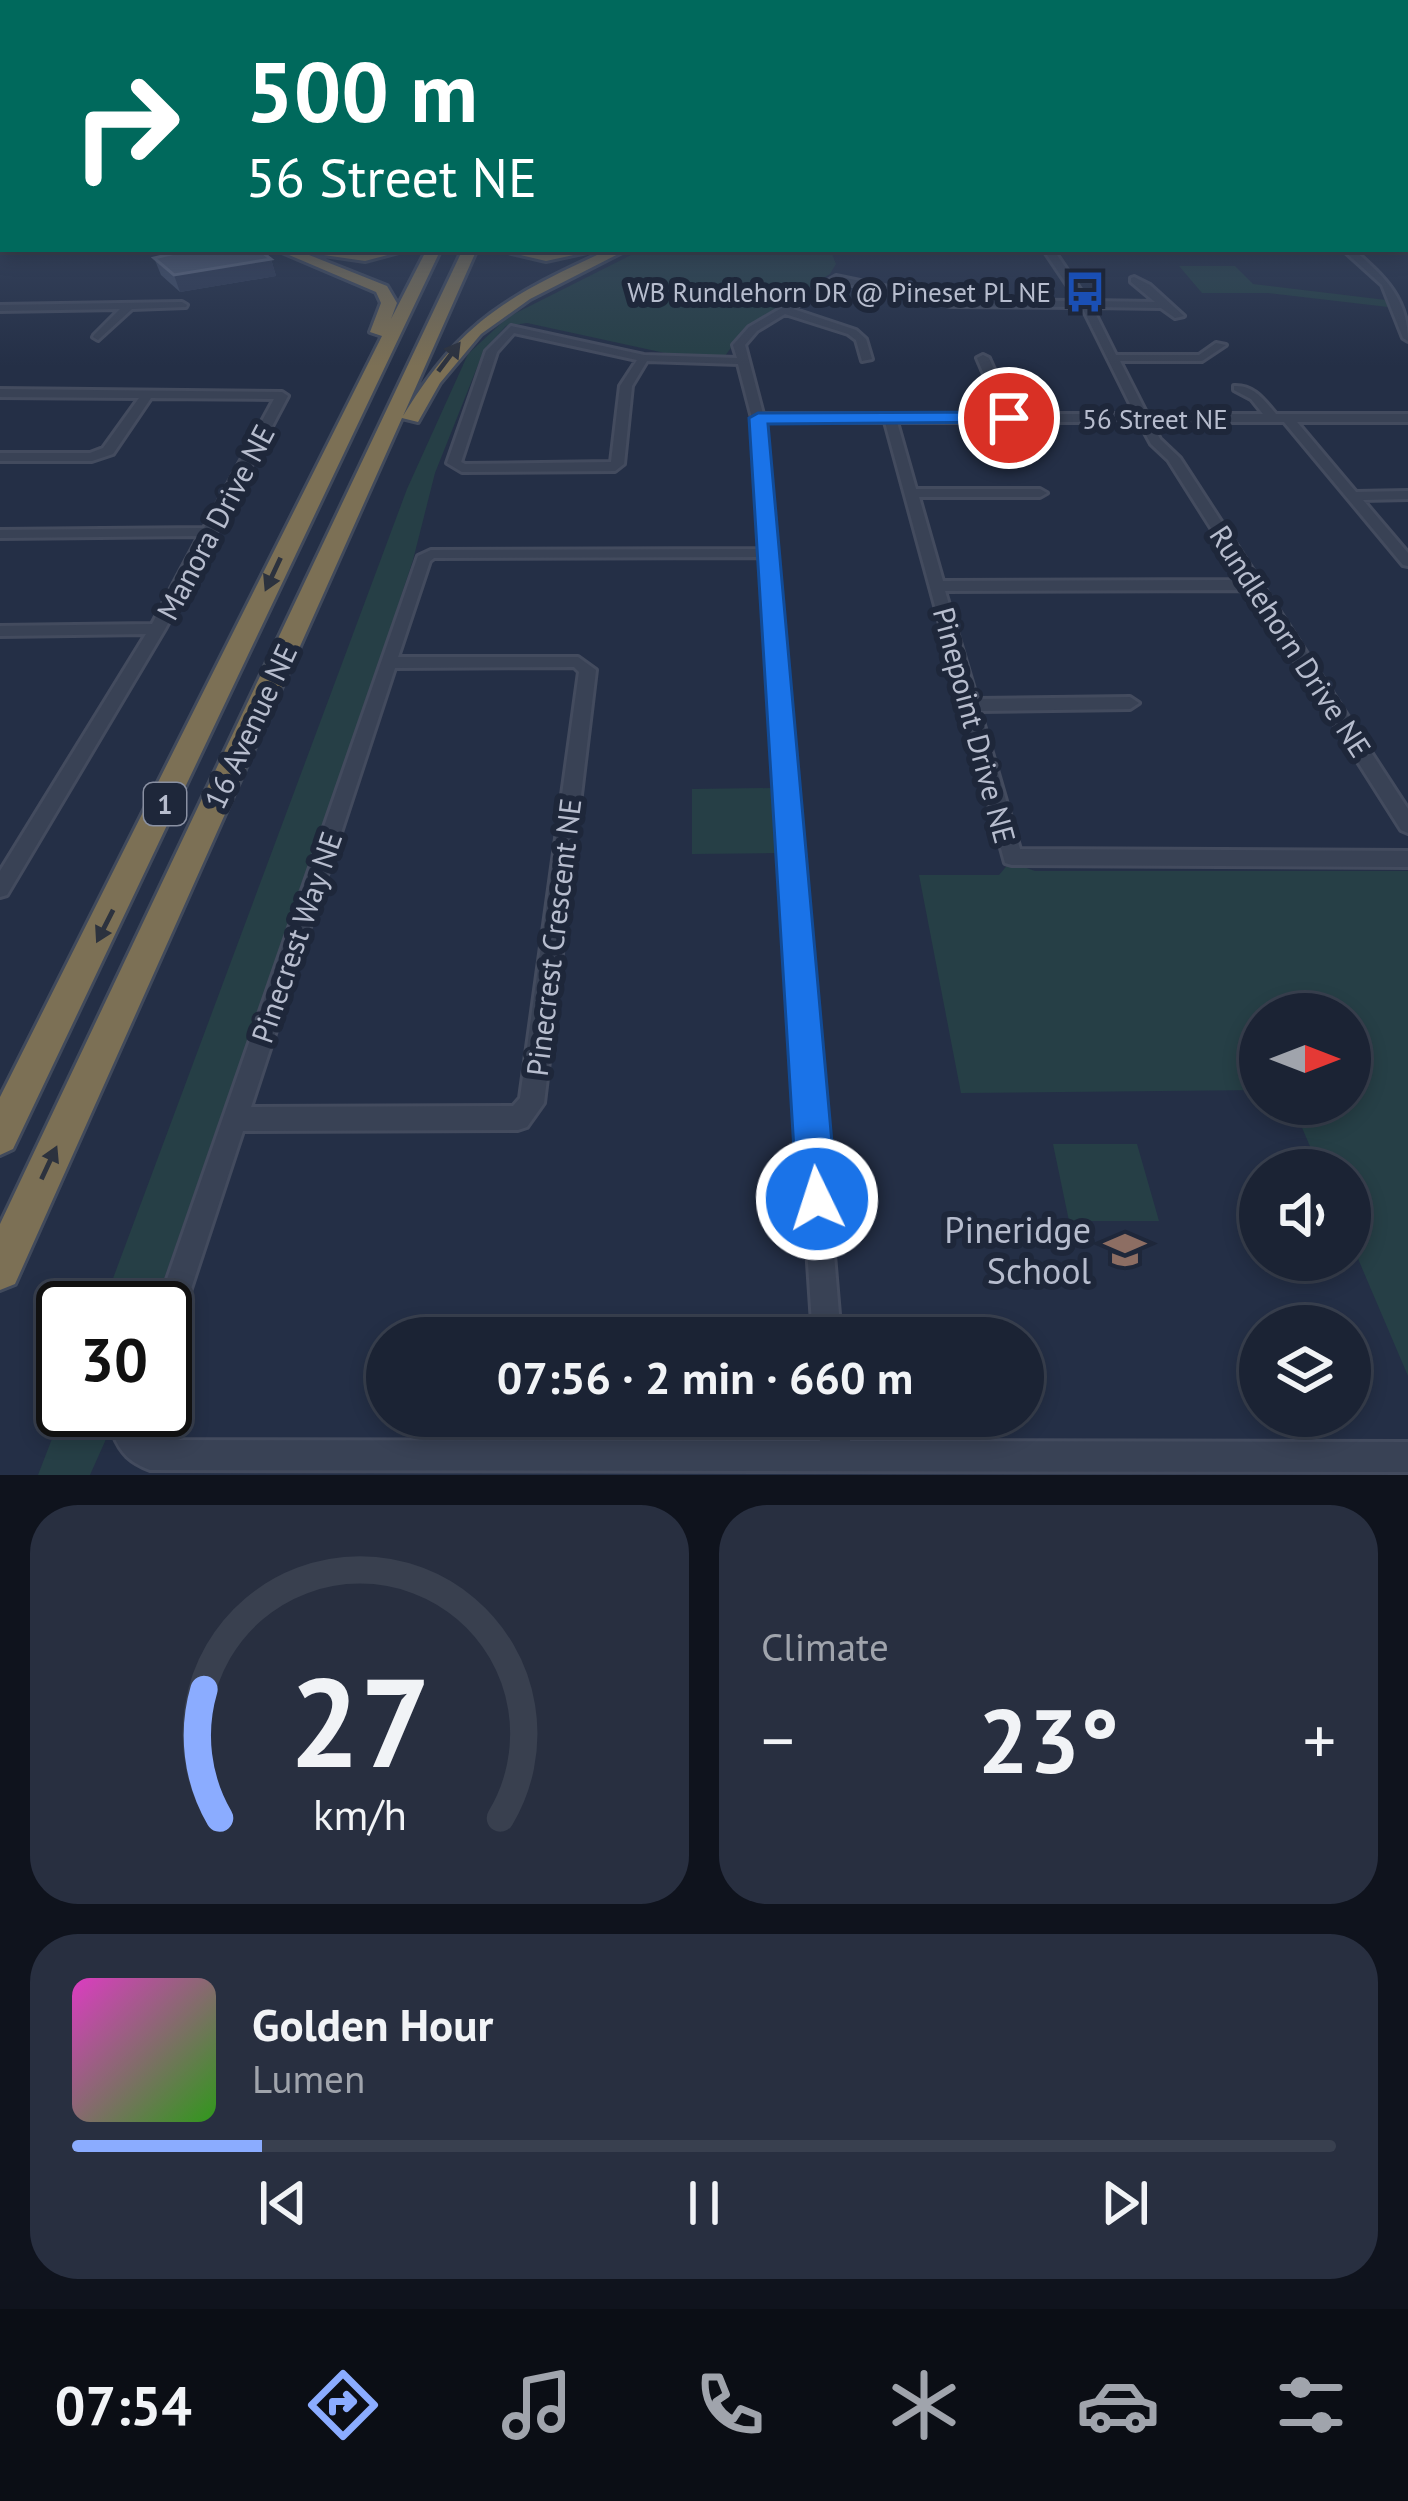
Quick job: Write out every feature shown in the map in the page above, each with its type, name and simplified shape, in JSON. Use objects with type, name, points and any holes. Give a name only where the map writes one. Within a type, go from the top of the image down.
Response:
[{"type":"highway","points":[[287,252],[367,279],[388,298],[386,314],[326,440],[322,468]]},
{"type":"highway","points":[[328,252],[356,257],[385,252]]},
{"type":"highway","name":"16 Avenue NE","points":[[0,1136],[156,823],[322,468],[432,252]]},
{"type":"highway","name":"16 Avenue NE","points":[[0,1270],[469,252]]},
{"type":"highway","points":[[518,252],[546,257],[592,252]]},
{"type":"highway","points":[[363,490],[441,364],[462,339],[511,304],[607,252]]},
{"type":"street","name":"Rundlehorn Drive NE","points":[[1050,252],[1115,358],[1148,418],[1155,441],[1173,458],[1408,825]]},
{"type":"street","points":[[1350,252],[1385,284],[1408,338]]},
{"type":"street","points":[[825,1317],[758,418],[740,361],[744,337],[844,278],[951,303],[1162,305]]},
{"type":"street","points":[[1134,280],[1145,284],[1162,305],[1179,316]]},
{"type":"street","points":[[0,308],[182,305]]},
{"type":"street","points":[[98,338],[127,308]]},
{"type":"street","points":[[784,310],[852,332],[861,339],[866,359]]},
{"type":"street","points":[[644,358],[626,386],[617,464],[610,468],[456,466],[495,344],[511,329],[644,358],[740,361]]},
{"type":"street","points":[[1115,358],[1202,358],[1220,345]]},
{"type":"street","points":[[983,358],[1009,418]]},
{"type":"street","points":[[1238,388],[1281,419],[1408,562]]},
{"type":"street","points":[[479,392],[497,392]]},
{"type":"street","name":"Manora Drive NE","points":[[0,393],[282,396],[157,629],[0,890]]},
{"type":"street","points":[[0,457],[92,457],[108,451],[149,394]]},
{"type":"street","name":"56 Street NE","points":[[758,418],[1408,418]]},
{"type":"street","name":"Pinepoint Drive NE","points":[[890,418],[1012,857],[1408,860]]},
{"type":"street","points":[[911,493],[1040,493]]},
{"type":"street","points":[[1352,496],[1408,495]]},
{"type":"street","points":[[0,534],[211,532]]},
{"type":"street","name":"Pinecrest Way NE","points":[[180,1281],[423,559],[431,554],[767,553]]},
{"type":"street","points":[[936,586],[1256,585]]},
{"type":"street","points":[[0,631],[157,629]]},
{"type":"street","name":"Pinecrest Crescent NE","points":[[235,1118],[518,1118],[532,1103],[588,670],[578,662],[388,663]]},
{"type":"street","points":[[969,705],[1130,703]]},
{"type":"street","points":[[130,1437],[135,1447],[150,1454],[836,1454],[1188,1467],[1408,1457]]},
{"type":"street","points":[[835,1437],[836,1454]]},
{"type":"green space","points":[[637,252],[831,252],[836,264],[830,274],[746,327],[725,356],[674,355],[527,323],[506,326],[484,350],[435,473],[376,673],[163,1281],[112,1281],[407,489],[468,354],[508,317]]},
{"type":"green space","points":[[1179,266],[1235,266],[1253,284],[1386,300],[1388,307],[1267,293],[1202,293]]},
{"type":"green space","points":[[772,788],[776,853],[692,854],[692,789]]},
{"type":"green space","points":[[1010,862],[1035,871],[1408,871],[1408,1376],[1367,1281],[1371,1149],[1311,1149],[1301,1125],[1371,1125],[1371,993],[1239,993],[1239,1090],[961,1093],[919,875],[999,875]]},
{"type":"green space","points":[[1053,1144],[1137,1144],[1159,1221],[1069,1221]]},
{"type":"green space","points":[[53,1437],[107,1437],[90,1475],[38,1475]]},
{"type":"building","points":[[179,252],[262,252],[271,259],[174,275],[154,258]]},
{"type":"place","name":"WB Rundlehorn DR @ Pineset PL NE","points":[[1085,292]]},
{"type":"place","name":"Pineridge School","points":[[1125,1250]]},
{"type":"route","points":[[817,1199],[758,418],[1009,418]]}]
